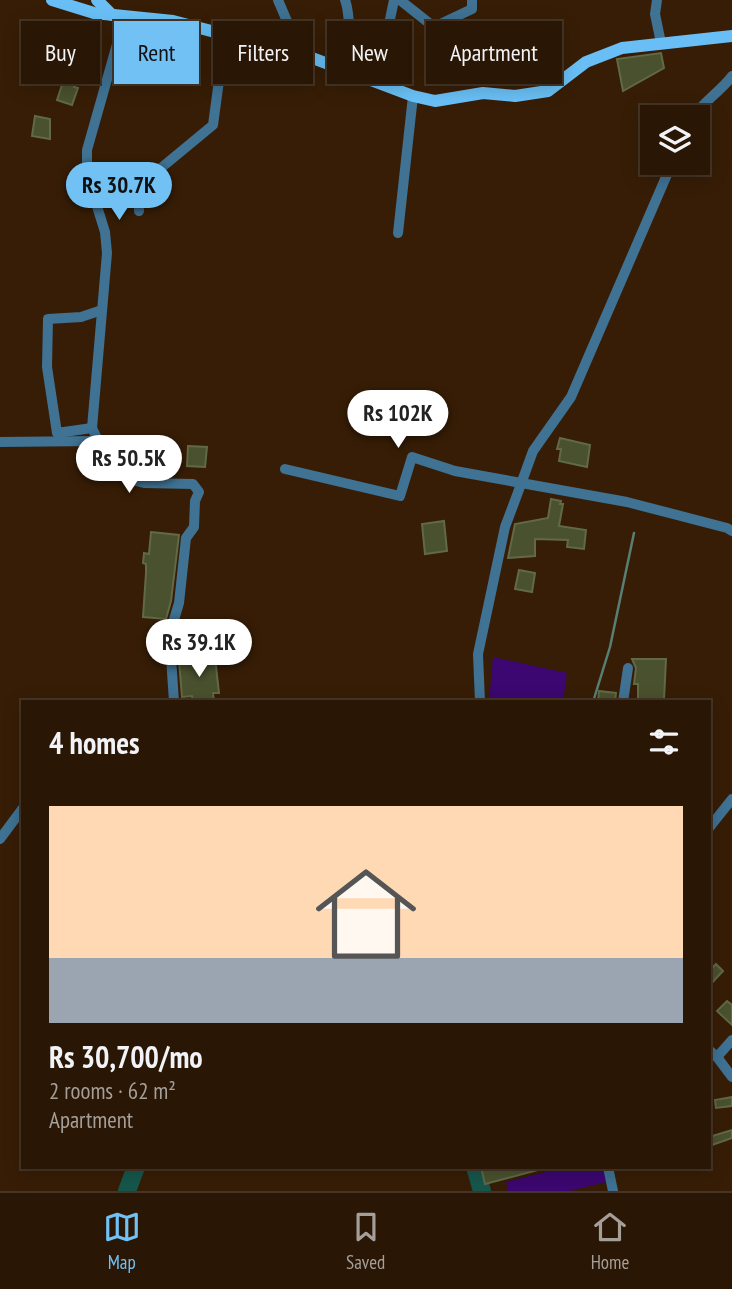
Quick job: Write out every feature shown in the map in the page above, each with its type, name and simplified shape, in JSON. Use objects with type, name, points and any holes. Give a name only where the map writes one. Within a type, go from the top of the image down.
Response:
[{"type":"main road","points":[[52,0],[94,13],[173,21],[213,33]]},
{"type":"main road","points":[[97,0],[118,16]]},
{"type":"main road","points":[[380,84],[435,101],[483,93],[515,96],[548,91],[586,62],[622,48],[732,36]]},
{"type":"street","points":[[278,0],[287,21]]},
{"type":"street","points":[[345,0],[349,21]]},
{"type":"street","points":[[388,21],[394,0]]},
{"type":"street","points":[[400,0],[434,27],[472,9],[472,0]]},
{"type":"street","points":[[657,0],[655,13],[661,43]]},
{"type":"street","points":[[118,16],[87,150],[87,174],[105,232],[107,253],[93,428],[98,441],[112,461],[122,468],[128,479],[144,483],[193,484],[199,492],[195,501],[194,527],[186,538],[179,603],[173,623],[171,657],[174,700]]},
{"type":"street","points":[[702,105],[732,76]]},
{"type":"street","points":[[139,211],[138,187],[213,125],[219,84]]},
{"type":"street","points":[[398,233],[413,96]]},
{"type":"street","points":[[480,700],[478,654],[505,527],[521,482],[533,451],[571,397],[668,175]]},
{"type":"street","points":[[93,428],[58,433],[47,367],[48,319],[80,317],[102,310]]},
{"type":"street","points":[[0,442],[98,441]]},
{"type":"street","points":[[285,469],[400,496],[412,457],[455,471],[627,502],[732,531]]},
{"type":"street","points":[[623,700],[628,668]]},
{"type":"street","points":[[711,825],[732,799]]},
{"type":"street","points":[[0,839],[21,811]]},
{"type":"street","points":[[732,1041],[713,1054],[732,1077]]},
{"type":"street","points":[[608,1169],[613,1191]]},
{"type":"shaded area","points":[[493,657],[567,673],[563,700],[489,700]]},
{"type":"shaded area","points":[[558,1169],[607,1169],[610,1181],[570,1191],[508,1191],[506,1182]]},
{"type":"building","points":[[661,53],[664,68],[623,91],[617,59]]},
{"type":"building","points":[[62,84],[75,84],[74,87],[78,88],[72,105],[57,100]]},
{"type":"building","points":[[35,116],[50,119],[50,139],[32,136]]},
{"type":"building","points":[[560,438],[590,445],[587,467],[559,461],[561,449],[557,449]]},
{"type":"building","points":[[188,446],[207,447],[205,467],[187,466]]},
{"type":"building","points":[[551,499],[563,504],[559,526],[586,530],[584,549],[567,547],[568,540],[535,539],[535,556],[508,558],[515,524],[548,518]]},
{"type":"building","points":[[444,521],[447,551],[425,554],[422,524]]},
{"type":"building","points":[[151,532],[179,535],[171,601],[166,619],[143,617],[146,564],[143,563],[144,553],[149,554]]},
{"type":"building","points":[[519,570],[535,573],[532,592],[515,589]]},
{"type":"building","points":[[182,620],[199,621],[199,639],[180,639]]},
{"type":"building","points":[[215,657],[219,693],[213,693],[214,700],[182,697],[179,661]]},
{"type":"building","points":[[632,659],[666,659],[664,699],[638,700],[638,684],[634,684],[636,668]]},
{"type":"building","points":[[599,691],[616,693],[615,700],[598,700]]},
{"type":"building","points":[[716,964],[723,971],[711,984],[711,969]]},
{"type":"building","points":[[727,1001],[732,1005],[732,1025],[717,1011]]},
{"type":"building","points":[[732,1097],[732,1106],[716,1108],[715,1100]]},
{"type":"building","points":[[732,1130],[732,1138],[711,1145],[711,1136]]},
{"type":"building","points":[[481,1169],[538,1169],[538,1170],[485,1184]]},
{"type":"waterway","points":[[594,700],[610,647],[634,533]]},
{"type":"waterway","points":[[127,1191],[135,1169]]},
{"type":"waterway","points":[[476,1169],[482,1191]]}]
